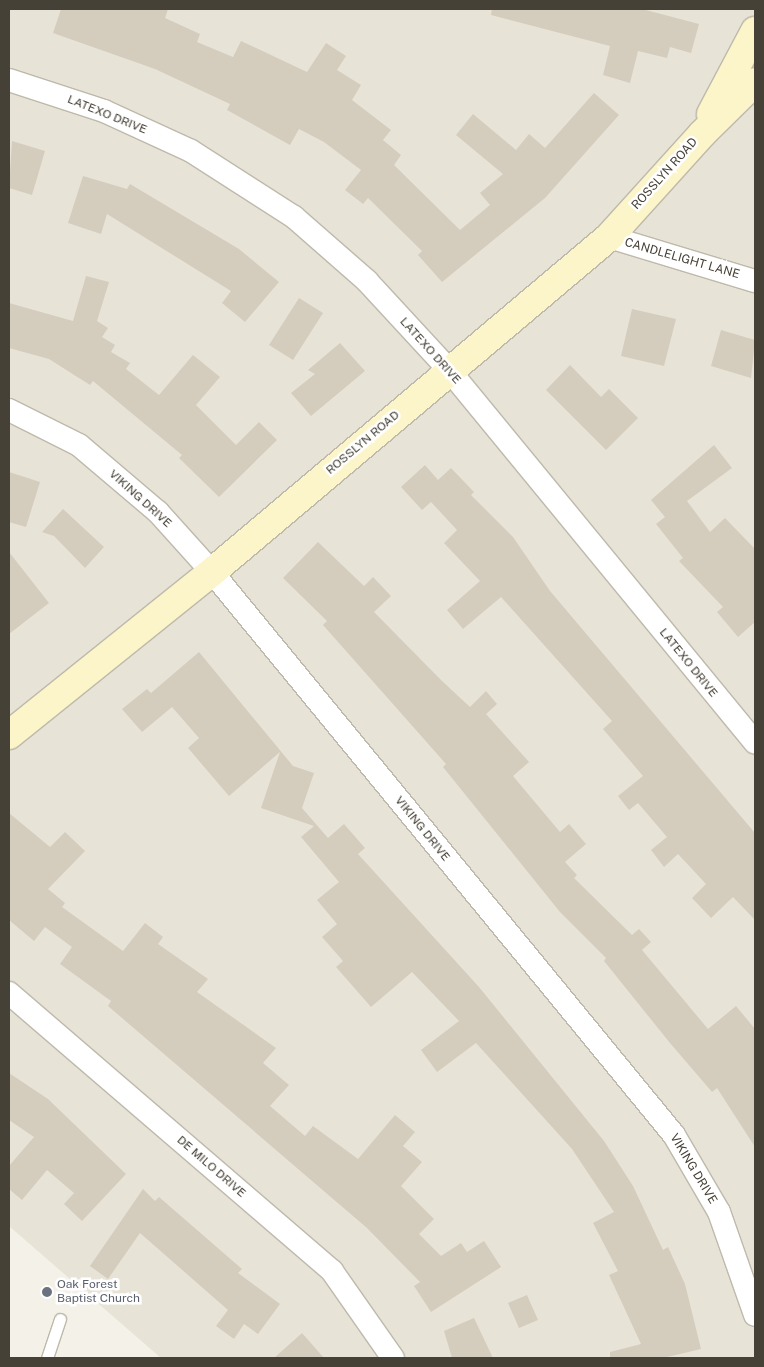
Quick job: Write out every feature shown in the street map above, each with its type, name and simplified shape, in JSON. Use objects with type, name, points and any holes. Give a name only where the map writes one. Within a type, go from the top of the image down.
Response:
[{"type":"street","name":"ROSSLYN ROAD","points":[[702,134],[755,31]]},
{"type":"street","name":"LATEXO DRIVE","points":[[9,80],[104,111],[191,151],[294,217],[366,281],[449,370],[755,743]]},
{"type":"street","name":"ROSSLYN ROAD","points":[[9,735],[212,572],[449,370],[609,237],[702,134],[755,82]]},
{"type":"street","name":"CANDLELIGHT LANE","points":[[609,237],[755,280]]},
{"type":"street","name":"VIKING DRIVE","points":[[9,410],[79,445],[158,512],[212,572],[674,1135],[718,1212],[755,1315]]},
{"type":"street","name":"DE MILO DRIVE","points":[[9,993],[332,1271],[393,1358]]},
{"type":"lane","points":[[47,1358],[60,1319]]},
{"type":"shaded area","points":[[9,9],[755,9],[755,1358],[161,1358],[9,1226]]},
{"type":"building","points":[[61,9],[168,9],[165,18],[200,34],[197,42],[233,57],[241,41],[307,72],[326,43],[346,56],[337,70],[361,85],[352,100],[391,130],[383,140],[401,155],[394,165],[460,230],[490,205],[480,193],[503,174],[456,135],[473,114],[516,150],[529,134],[545,148],[594,93],[619,115],[545,198],[442,282],[418,255],[422,251],[368,198],[363,204],[345,190],[361,170],[324,142],[299,129],[290,145],[227,110],[230,104],[155,69],[53,33]]},
{"type":"building","points":[[492,9],[642,9],[699,24],[691,53],[670,47],[667,58],[638,51],[630,83],[603,75],[610,46],[491,15]]},
{"type":"building","points":[[12,141],[45,151],[32,195],[9,188]]},
{"type":"building","points":[[83,176],[127,189],[130,184],[239,249],[279,282],[245,322],[222,303],[231,291],[107,214],[101,234],[68,223]]},
{"type":"building","points":[[86,276],[109,282],[97,321],[108,328],[102,337],[115,345],[111,352],[130,363],[126,369],[159,395],[193,355],[220,377],[196,405],[236,445],[259,422],[277,440],[219,497],[179,458],[182,455],[93,381],[90,385],[49,359],[9,348],[9,303],[73,321]]},
{"type":"building","points":[[299,298],[323,313],[293,360],[269,345]]},
{"type":"building","points":[[632,309],[676,319],[664,366],[621,356]]},
{"type":"building","points":[[721,330],[755,340],[751,378],[711,366]]},
{"type":"building","points":[[340,343],[365,371],[311,416],[291,393],[315,374],[308,370]]},
{"type":"building","points":[[570,365],[601,397],[609,389],[638,418],[606,450],[546,390]]},
{"type":"building","points":[[714,445],[732,468],[687,501],[710,532],[725,518],[755,549],[755,622],[738,637],[717,612],[723,607],[679,561],[683,558],[656,524],[665,517],[651,500]]},
{"type":"building","points":[[425,465],[438,480],[451,468],[474,492],[471,495],[513,537],[550,591],[755,833],[755,920],[733,897],[711,918],[692,898],[706,884],[678,854],[664,867],[651,850],[667,837],[638,803],[629,810],[618,796],[643,776],[603,729],[612,721],[501,597],[463,629],[447,610],[480,581],[444,543],[457,530],[431,502],[422,510],[401,487]]},
{"type":"building","points":[[9,472],[40,482],[26,527],[9,522]]},
{"type":"building","points":[[63,509],[104,547],[85,568],[54,536],[42,532]]},
{"type":"building","points":[[318,542],[364,586],[373,577],[391,596],[374,612],[470,707],[486,691],[497,704],[486,714],[529,762],[513,776],[560,832],[569,824],[586,844],[565,862],[577,875],[574,878],[632,935],[639,929],[651,942],[642,950],[708,1029],[736,1006],[755,1029],[755,1147],[717,1088],[712,1092],[670,1043],[604,961],[606,958],[560,912],[443,767],[446,764],[323,625],[327,621],[283,578]]},
{"type":"building","points":[[9,552],[49,603],[9,634]]},
{"type":"building","points":[[199,652],[293,766],[314,773],[302,808],[328,838],[344,824],[365,848],[358,854],[479,987],[604,1141],[633,1186],[663,1250],[668,1247],[685,1284],[701,1349],[663,1358],[610,1358],[610,1352],[641,1344],[609,1275],[618,1271],[593,1223],[614,1212],[572,1149],[476,1043],[437,1072],[421,1050],[459,1021],[412,972],[371,1007],[336,967],[343,961],[322,937],[337,924],[317,900],[339,882],[301,837],[314,826],[261,808],[280,752],[229,796],[188,748],[199,738],[172,707],[142,732],[122,709],[147,689],[151,693]]},
{"type":"building","points":[[9,813],[50,847],[65,832],[85,851],[48,889],[65,903],[62,907],[123,951],[145,923],[163,937],[158,944],[208,979],[197,992],[276,1048],[263,1063],[289,1085],[270,1106],[305,1136],[313,1126],[358,1159],[395,1115],[415,1132],[403,1146],[422,1162],[401,1186],[434,1219],[419,1234],[441,1256],[461,1243],[467,1252],[484,1241],[501,1267],[431,1312],[414,1286],[420,1282],[367,1228],[108,1006],[111,1001],[60,964],[72,947],[45,927],[34,941],[9,920]]},
{"type":"building","points":[[9,1073],[48,1099],[126,1174],[82,1221],[64,1204],[74,1193],[47,1170],[22,1200],[9,1189],[9,1166],[34,1137],[9,1120]]},
{"type":"building","points":[[143,1189],[155,1201],[159,1197],[242,1269],[238,1273],[280,1304],[258,1334],[244,1324],[234,1339],[216,1326],[228,1310],[140,1233],[108,1279],[90,1266]]},
{"type":"building","points":[[527,1295],[538,1320],[519,1328],[508,1303]]},
{"type":"building","points":[[474,1318],[493,1358],[452,1358],[444,1331]]},
{"type":"building","points":[[302,1333],[324,1358],[274,1358]]},
{"type":"place","name":"Oak Forest Baptist Church","points":[[47,1292]]}]
